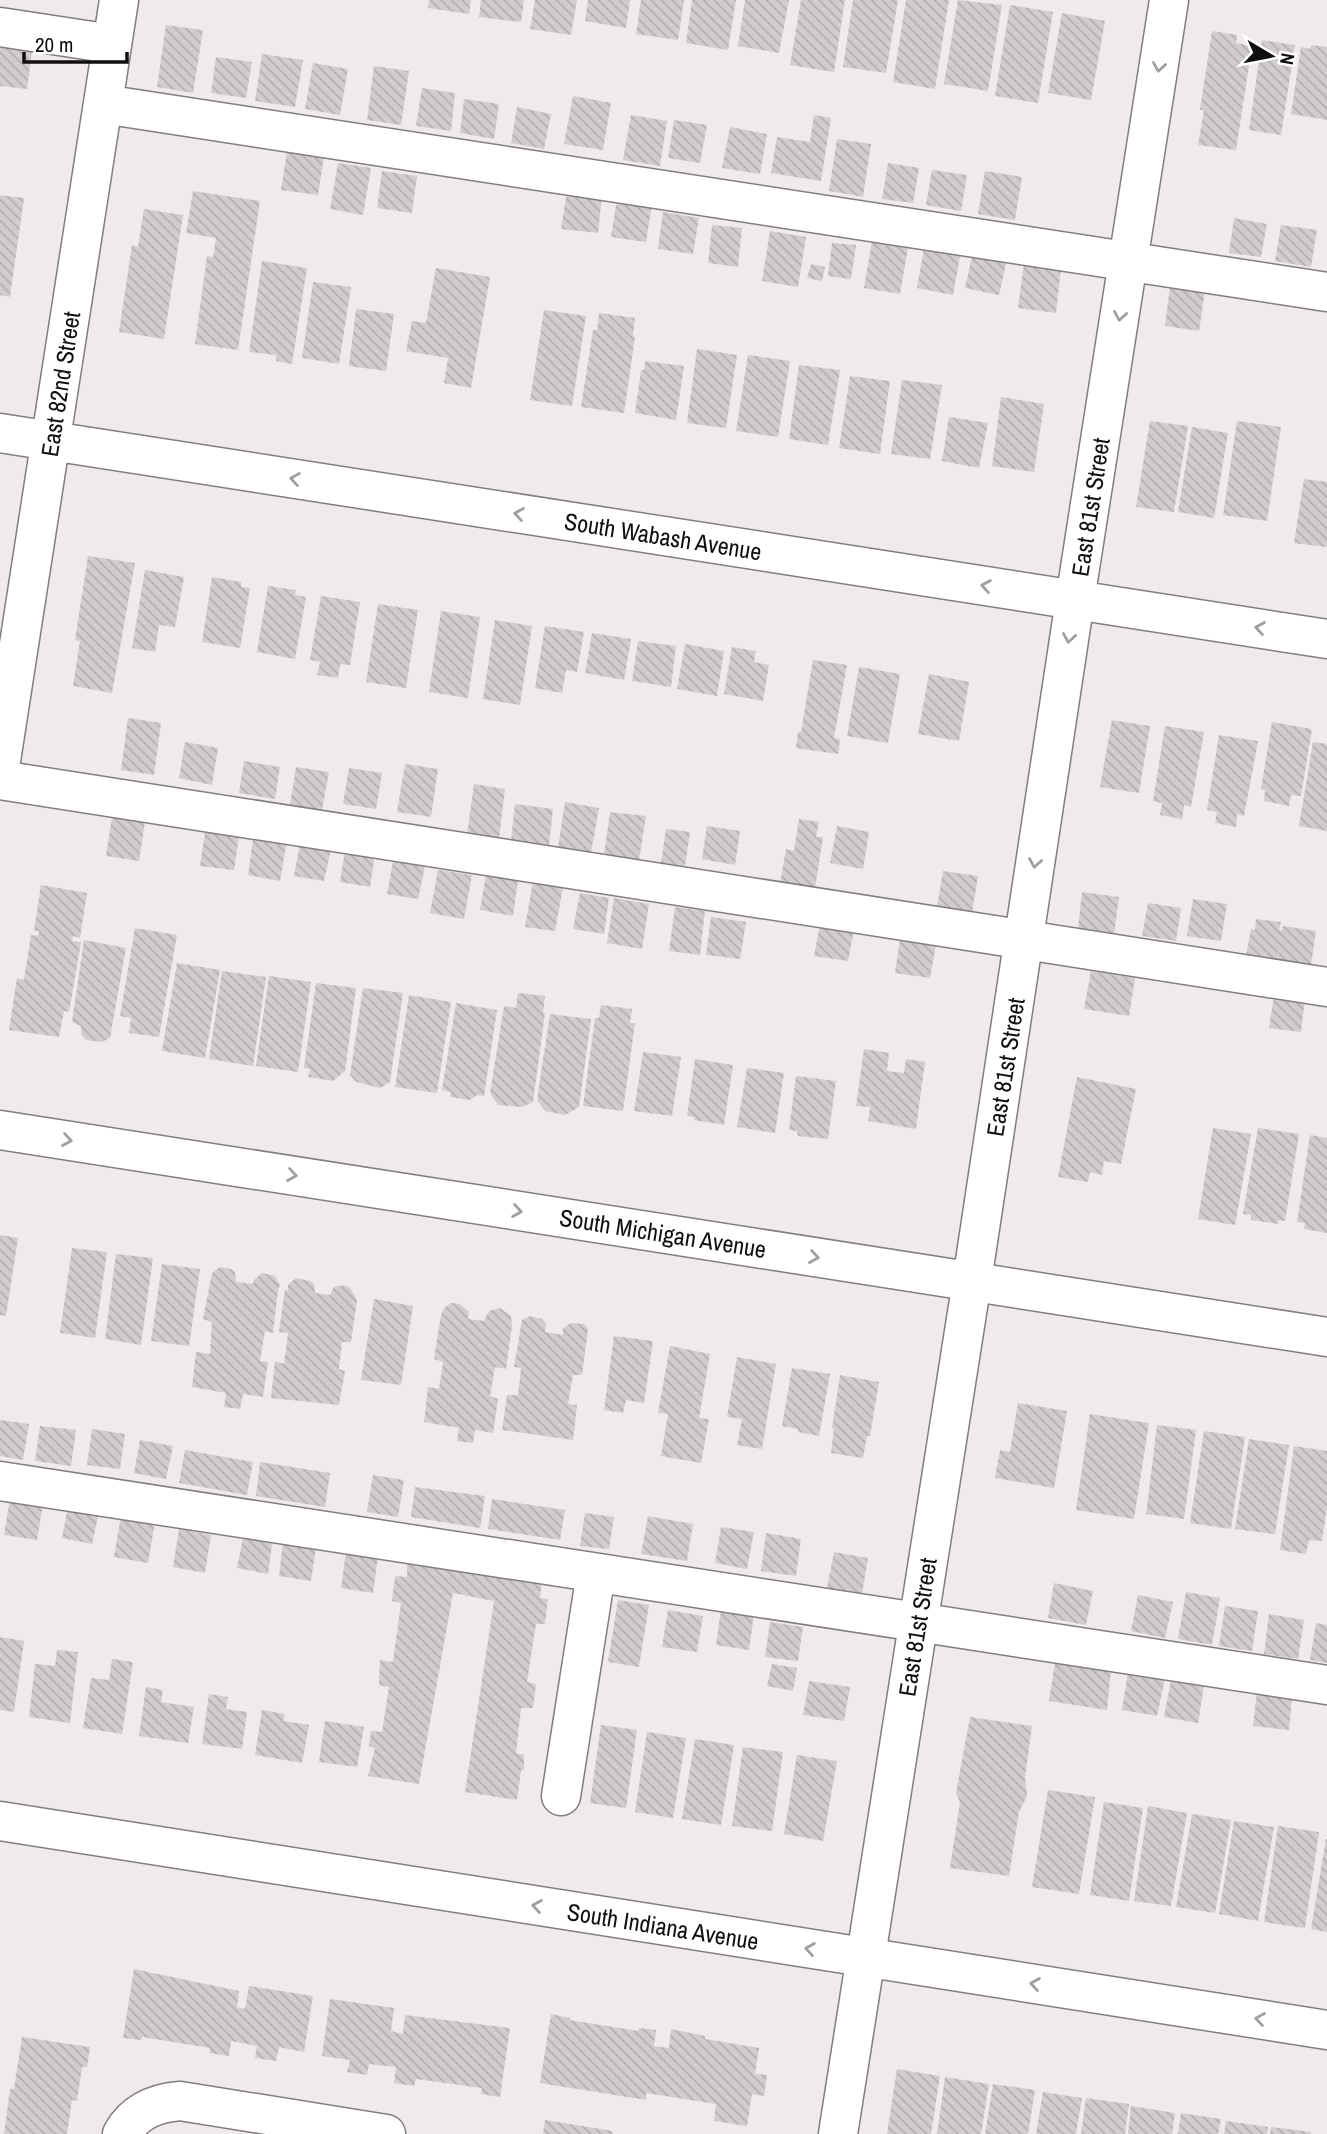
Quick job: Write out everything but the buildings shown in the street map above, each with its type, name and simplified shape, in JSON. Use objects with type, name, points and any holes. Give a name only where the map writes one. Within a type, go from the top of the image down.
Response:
[{"type":"street","name":"East 82nd Street","points":[[0,767],[119,0]]},
{"type":"street","name":"East 81st Street","points":[[838,2134],[1169,0]]},
{"type":"street","points":[[0,27],[112,44]]},
{"type":"street","points":[[103,104],[1327,292]]},
{"type":"street","name":"South Wabash Avenue","points":[[0,433],[1327,639]]},
{"type":"street","points":[[0,780],[1327,987]]},
{"type":"street","name":"South Michigan Avenue","points":[[0,1130],[1327,1336]]},
{"type":"street","points":[[0,1481],[1327,1685]]},
{"type":"street","points":[[561,1797],[596,1573]]},
{"type":"street","name":"South Indiana Avenue","points":[[0,1821],[1327,2030]]},
{"type":"street","points":[[122,2134],[130,2122],[152,2106],[180,2101],[386,2134]]}]
